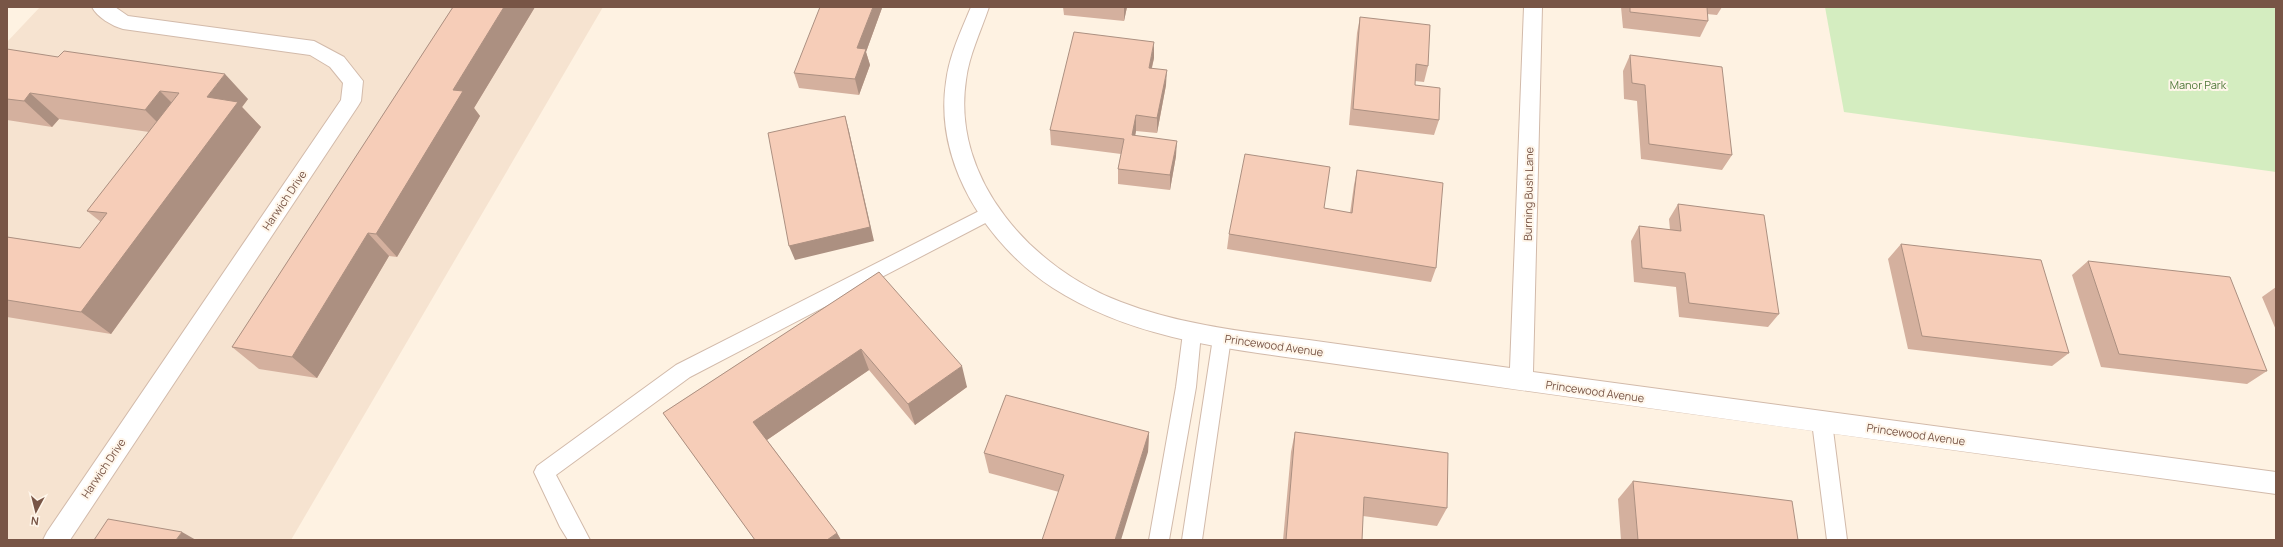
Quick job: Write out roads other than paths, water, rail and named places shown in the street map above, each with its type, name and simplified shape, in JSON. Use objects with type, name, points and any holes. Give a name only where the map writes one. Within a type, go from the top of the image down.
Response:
[{"type":"street","name":"Harwich Drive","points":[[56,540],[351,101],[353,81],[337,62],[314,48],[123,22],[101,7]]},
{"type":"street","name":"Princewood Avenue","points":[[980,7],[956,75],[954,111],[959,148],[970,180],[989,213],[1015,244],[1057,278],[1099,304],[1146,322],[1222,338],[1521,381],[2276,483]]},
{"type":"street","name":"Burning Bush Lane","points":[[1521,381],[1525,311],[1533,7]]},
{"type":"lane","points":[[580,540],[567,520],[544,472],[683,371],[989,213]]},
{"type":"lane","points":[[1159,540],[1186,387],[1192,332]]},
{"type":"lane","points":[[1192,540],[1222,338]]},
{"type":"lane","points":[[1822,422],[1837,540]]},
{"type":"park label","name":"Manor Park","points":[[2198,84]]}]
